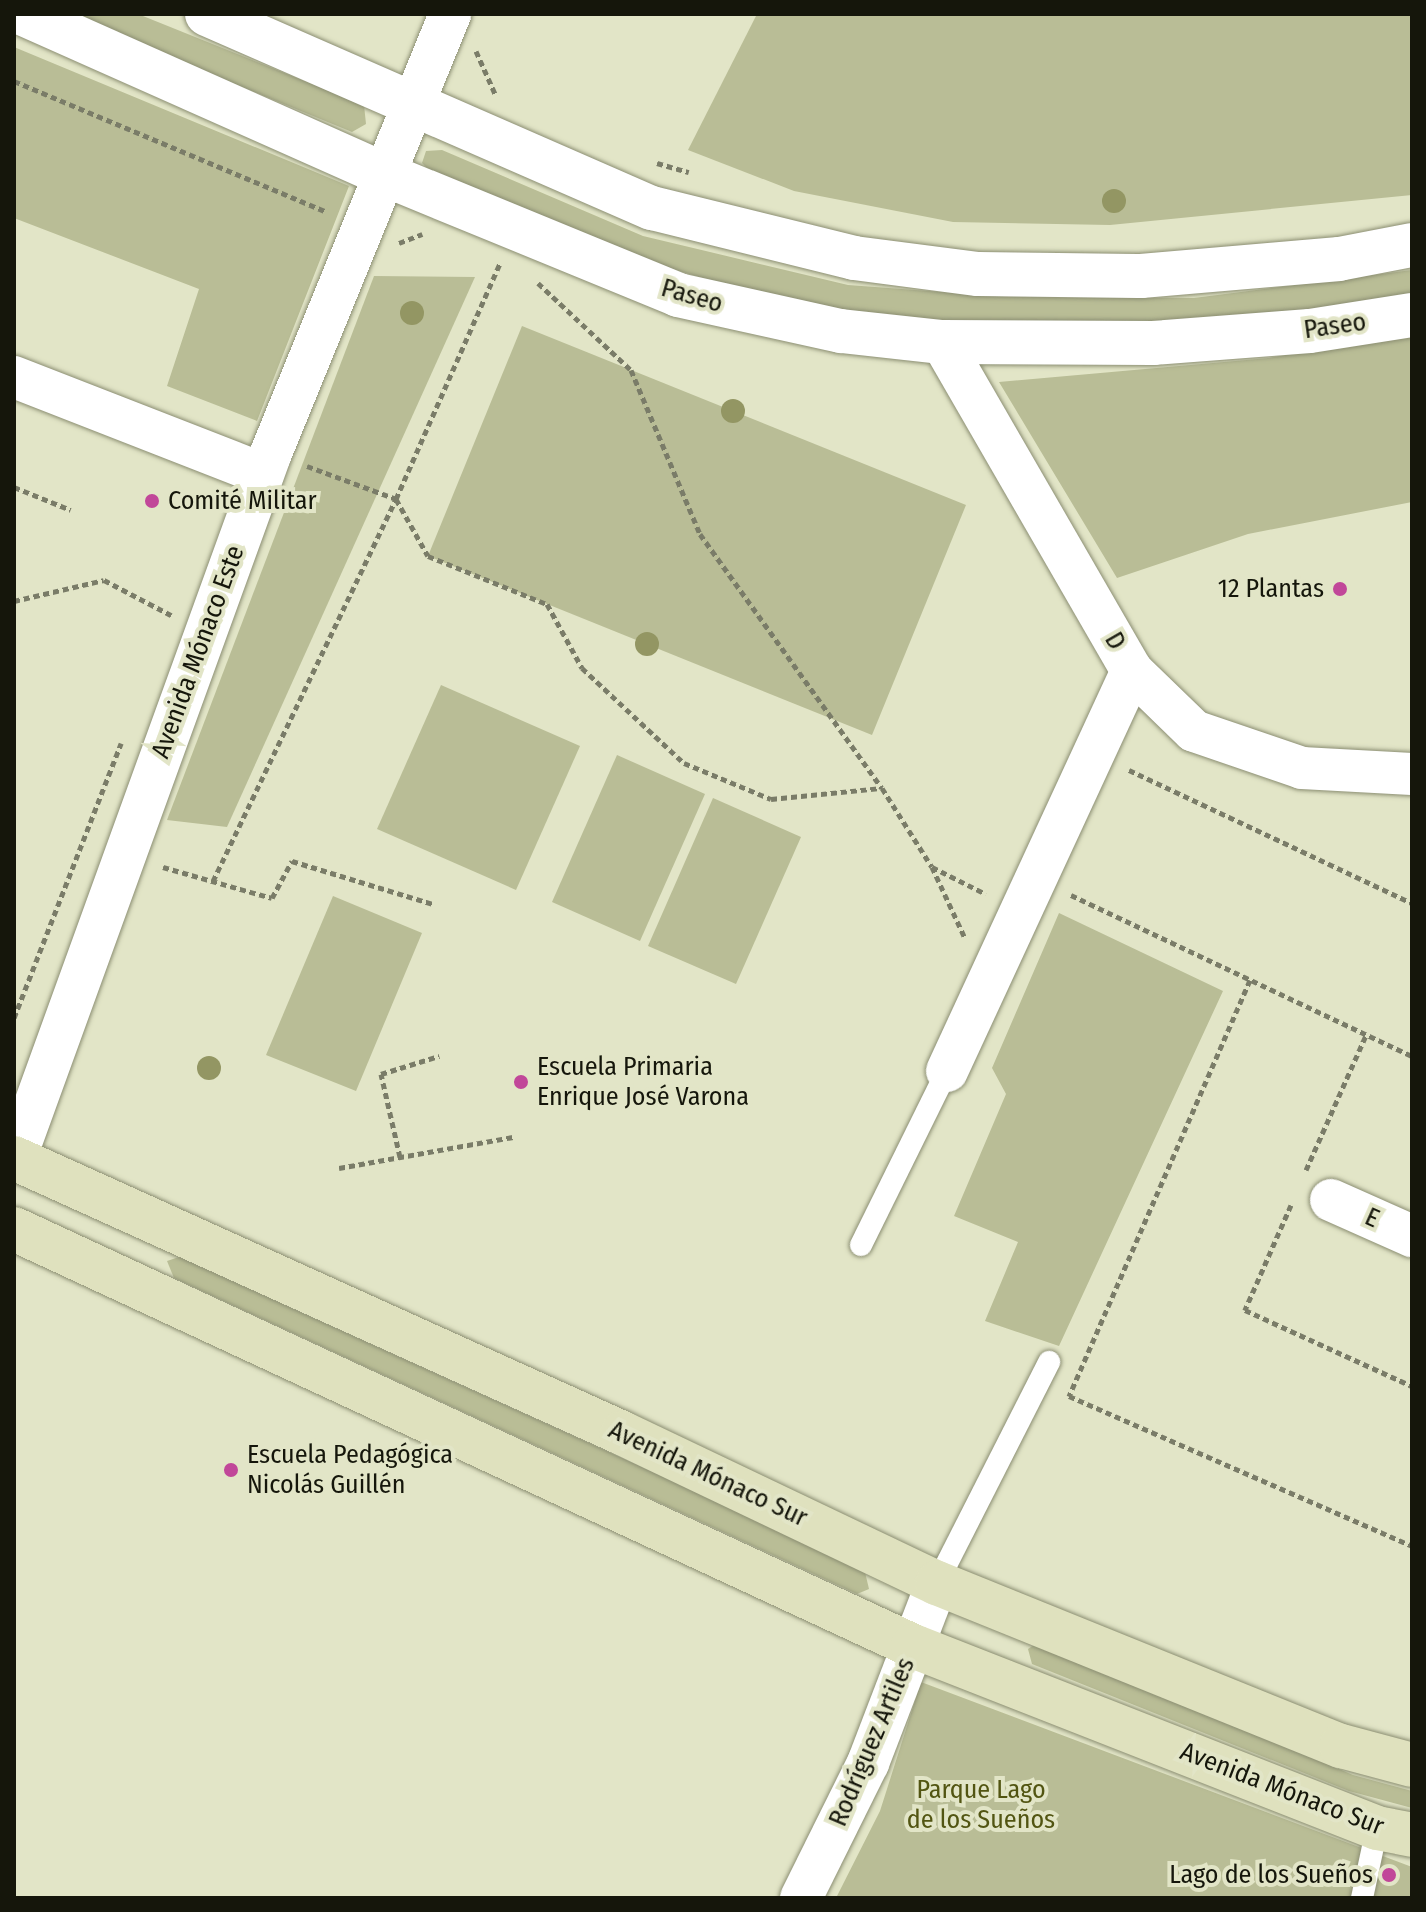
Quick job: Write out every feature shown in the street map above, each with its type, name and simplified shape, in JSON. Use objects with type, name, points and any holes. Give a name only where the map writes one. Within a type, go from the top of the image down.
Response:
[{"type":"main road","name":"Avenida Mónaco Sur","points":[[14,1160],[622,1433],[937,1583],[1341,1746],[1406,1764]]},
{"type":"main road","name":"Avenida Mónaco Sur","points":[[14,1229],[913,1646],[1395,1832]]},
{"type":"main road","points":[[1395,1832],[1406,1764]]},
{"type":"street","name":"Paseo","points":[[25,14],[386,175],[678,295],[841,331],[942,342],[1153,343],[1310,331],[1412,315]]},
{"type":"street","points":[[207,14],[652,208],[869,260],[978,274],[1141,276],[1339,259],[1412,245]]},
{"type":"street","name":"Avenida Mónaco Este","points":[[14,1160],[267,463],[416,106],[460,25]]},
{"type":"street","name":"D","points":[[942,342],[1132,671],[1194,731],[1302,768],[1412,774]]},
{"type":"street","points":[[14,377],[267,463]]},
{"type":"street","points":[[947,1071],[1132,671]]},
{"type":"street","name":"E","points":[[1310,1192],[1412,1236]]},
{"type":"street","name":"Rodríguez Artiles","points":[[801,1898],[868,1763],[937,1583]]},
{"type":"lane","points":[[861,1245],[947,1071]]},
{"type":"lane","points":[[937,1583],[1049,1362]]},
{"type":"lane","points":[[1362,1898],[1395,1832]]},
{"type":"path","points":[[460,25],[496,96],[510,102]]},
{"type":"path","points":[[647,160],[692,173]]},
{"type":"path","points":[[213,881],[396,499],[505,252]]},
{"type":"path","points":[[528,273],[631,370],[700,534],[882,788],[932,867],[955,926],[994,972]]},
{"type":"path","points":[[267,463],[396,499],[428,556],[547,604],[582,668],[684,763],[771,799],[882,788]]},
{"type":"path","points":[[14,487],[71,510]]},
{"type":"path","points":[[14,601],[104,580],[171,615]]},
{"type":"path","points":[[1096,754],[1412,903]]},
{"type":"path","points":[[123,856],[272,898],[292,861],[433,904]]},
{"type":"path","points":[[932,867],[1030,896],[1250,980],[1412,1056]]},
{"type":"path","points":[[1250,980],[1069,1396],[1412,1546]]},
{"type":"path","points":[[1366,1035],[1310,1192],[1245,1310],[1412,1386]]},
{"type":"path","points":[[400,1157],[381,1074],[439,1056]]},
{"type":"path","points":[[339,1168],[513,1137]]},
{"type":"green space","points":[[64,14],[138,14],[364,105],[366,124],[352,132]]},
{"type":"green space","points":[[757,14],[1412,14],[1412,195],[1110,225],[953,222],[794,191],[688,150]]},
{"type":"green space","points":[[14,47],[349,186],[257,421],[167,386],[199,289],[14,218]]},
{"type":"green space","points":[[442,150],[643,236],[848,285],[1009,297],[1194,298],[1412,270],[1412,296],[1185,328],[924,325],[754,293],[621,254],[433,174],[422,163],[426,151]]},
{"type":"green space","points":[[374,276],[475,277],[227,827],[167,820]]},
{"type":"green space","points":[[522,326],[966,505],[872,735],[428,556]]},
{"type":"green space","points":[[1412,333],[1412,502],[1248,534],[1117,578],[999,382],[1269,358]]},
{"type":"green space","points":[[441,685],[580,746],[516,890],[377,829]]},
{"type":"green space","points":[[617,755],[705,794],[640,941],[552,902]]},
{"type":"green space","points":[[713,798],[801,837],[736,984],[648,946]]},
{"type":"green space","points":[[333,896],[422,933],[356,1091],[266,1055]]},
{"type":"green space","points":[[1059,913],[1223,991],[1059,1346],[985,1321],[1018,1242],[954,1216],[1006,1094],[992,1068]]},
{"type":"green space","points":[[179,1257],[864,1568],[869,1589],[857,1594],[174,1278],[167,1261]]},
{"type":"green space","points":[[1040,1641],[1353,1775],[1412,1791],[1412,1808],[1349,1791],[1032,1664],[1028,1649]]},
{"type":"green space","name":"Parque Lago de los Sueños","points":[[921,1682],[1412,1867],[1412,1898],[836,1898],[880,1811]]},
{"type":"place","name":"Comité Militar","points":[[152,501]]},
{"type":"place","name":"12 Plantas","points":[[1340,589]]},
{"type":"place","name":"Escuela Primaria Enrique José Varona","points":[[521,1082]]},
{"type":"place","name":"Escuela Pedagógica Nicolás Guillén","points":[[231,1470]]},
{"type":"place","name":"Lago de los Sueños","points":[[1389,1875]]}]
